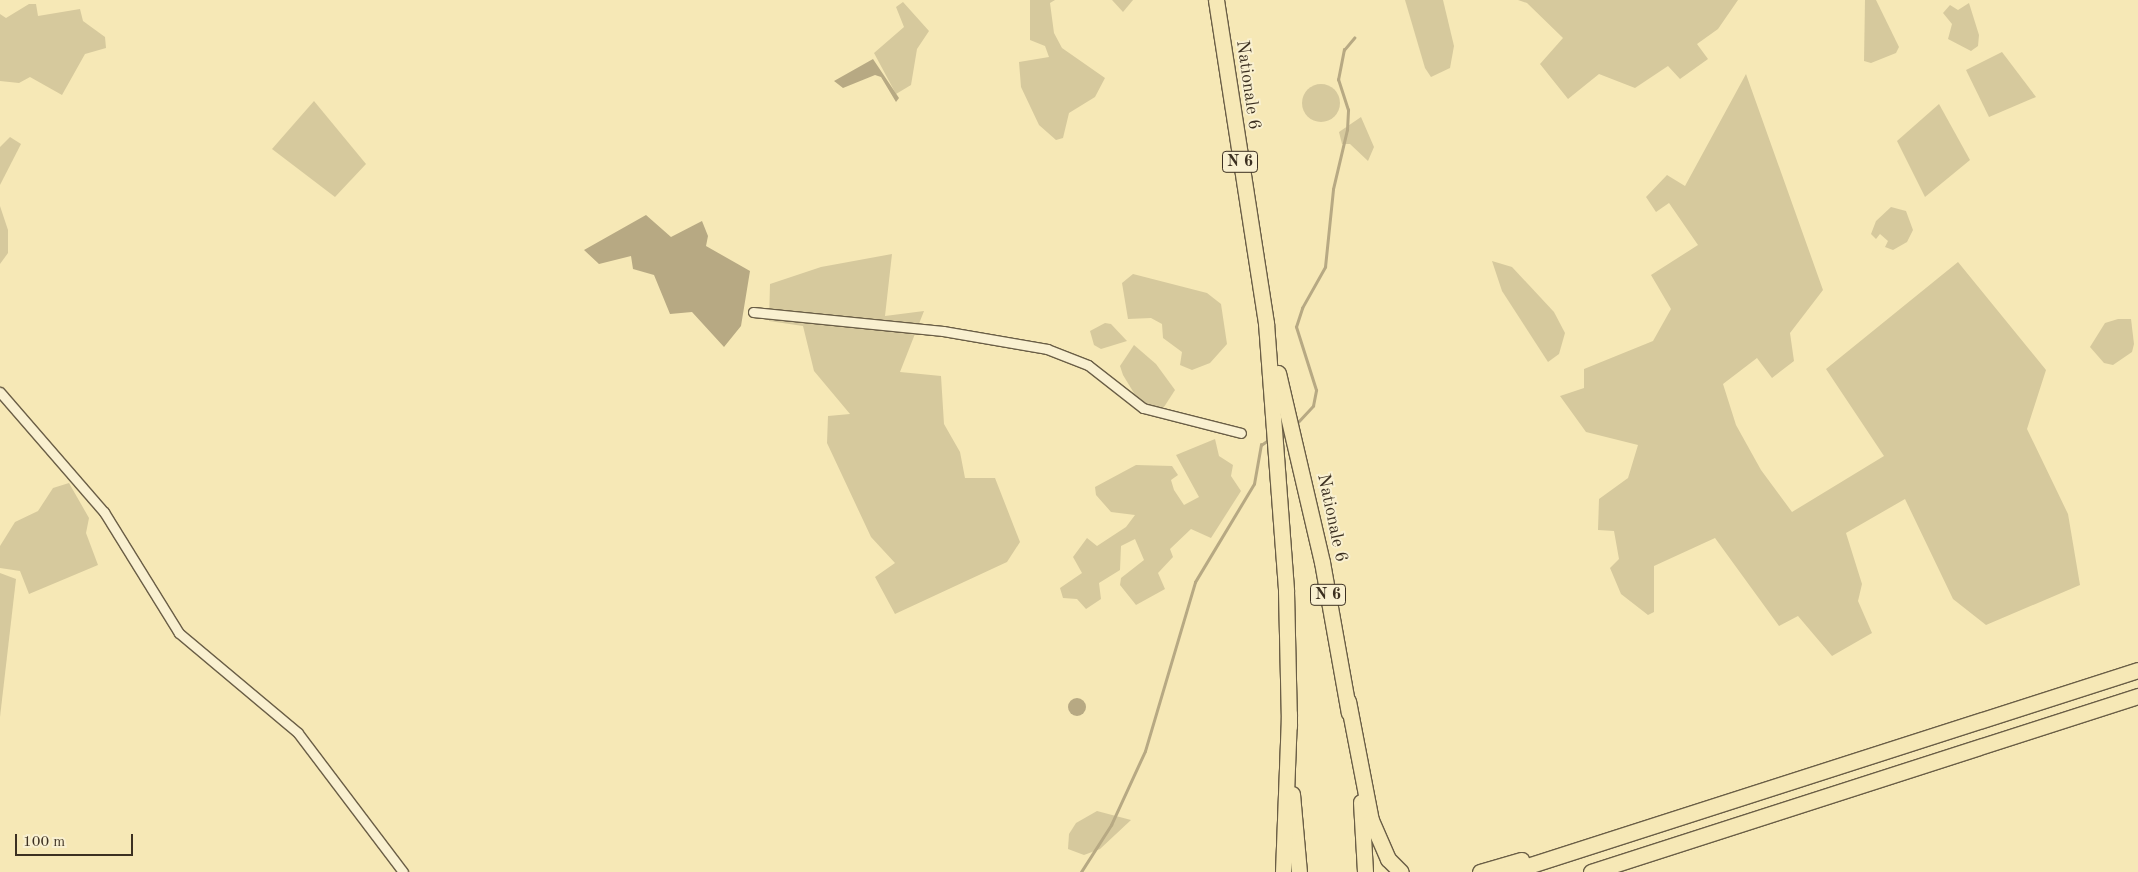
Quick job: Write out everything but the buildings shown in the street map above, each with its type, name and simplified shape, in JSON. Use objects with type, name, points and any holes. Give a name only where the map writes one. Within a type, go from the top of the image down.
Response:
[{"type":"main road","name":"Nationale 6","points":[[1216,0],[1266,323],[1322,562],[1348,701],[1364,821],[1365,872]]},
{"type":"main road","name":"Nationale 6","points":[[1266,323],[1286,591],[1289,714],[1299,872]]},
{"type":"main road","points":[[1509,872],[2138,670]]},
{"type":"main road","points":[[1591,872],[2138,696]]},
{"type":"main road","points":[[1348,701],[1371,820],[1388,859],[1401,872]]},
{"type":"main road","points":[[1283,872],[1289,714]]},
{"type":"main road","points":[[1480,872],[1693,814]]},
{"type":"main road","points":[[1609,872],[1701,837]]},
{"type":"street","points":[[752,312],[943,331],[1047,349],[1088,365],[1143,408],[1241,433]]},
{"type":"street","points":[[0,392],[104,512],[178,633],[293,727],[402,872]]},
{"type":"shaded area","points":[[1030,0],[1055,0],[1050,3],[1054,33],[1062,48],[1105,78],[1095,97],[1069,113],[1063,138],[1056,140],[1039,125],[1021,87],[1019,62],[1049,57],[1045,46],[1030,40]]},
{"type":"shaded area","points":[[1112,0],[1133,0],[1123,12]]},
{"type":"shaded area","points":[[1405,0],[1443,0],[1454,46],[1450,68],[1431,77],[1425,68]]},
{"type":"shaded area","points":[[1518,0],[1738,0],[1718,29],[1697,44],[1708,59],[1680,79],[1668,66],[1635,88],[1599,74],[1568,99],[1540,64],[1563,38],[1527,3]]},
{"type":"shaded area","points":[[1865,0],[1876,0],[1899,47],[1896,53],[1871,63],[1864,61]]},
{"type":"shaded area","points":[[903,2],[929,31],[917,49],[911,85],[896,94],[874,53],[904,27],[896,7]]},
{"type":"shaded area","points":[[1969,3],[1979,35],[1978,46],[1971,51],[1948,39],[1952,24],[1943,13],[1950,5],[1958,10]]},
{"type":"shaded area","points":[[29,4],[36,4],[38,16],[80,9],[83,21],[105,37],[106,48],[85,54],[62,95],[30,77],[19,83],[0,81],[0,14],[6,18]]},
{"type":"shaded area","points":[[2002,52],[2036,97],[1989,117],[1966,70]]},
{"type":"shaded area","points":[[873,59],[899,98],[896,102],[881,77],[875,75],[843,88],[834,81]]},
{"type":"shaded area","points":[[1746,74],[1823,290],[1790,333],[1794,361],[1772,378],[1757,358],[1723,384],[1736,425],[1761,470],[1792,512],[1884,456],[1826,369],[1958,262],[2046,370],[2027,429],[2068,514],[2080,585],[1986,625],[1953,599],[1905,499],[1846,533],[1862,584],[1858,601],[1872,633],[1832,656],[1798,616],[1779,626],[1715,538],[1654,566],[1654,612],[1648,615],[1621,594],[1610,568],[1619,559],[1614,531],[1598,530],[1599,499],[1628,478],[1638,445],[1586,432],[1560,396],[1584,388],[1584,369],[1653,341],[1671,309],[1651,275],[1698,245],[1669,203],[1656,212],[1646,197],[1667,175],[1685,186]]},
{"type":"shaded area","points":[[1321,84],[1335,89],[1340,103],[1335,117],[1321,122],[1307,117],[1302,103],[1307,89]]},
{"type":"shaded area","points":[[314,101],[366,164],[335,197],[272,149]]},
{"type":"shaded area","points":[[1939,104],[1970,160],[1925,197],[1897,141]]},
{"type":"shaded area","points":[[1361,117],[1374,147],[1368,161],[1350,144],[1342,144],[1339,132]]},
{"type":"shaded area","points":[[10,137],[21,144],[0,185],[0,147]]},
{"type":"shaded area","points":[[0,206],[8,230],[8,253],[0,264]]},
{"type":"shaded area","points":[[1891,207],[1906,211],[1913,230],[1907,242],[1893,250],[1885,247],[1888,241],[1880,234],[1876,239],[1871,234],[1876,221]]},
{"type":"shaded area","points":[[646,215],[671,237],[702,221],[708,236],[706,246],[750,271],[741,326],[724,347],[692,312],[670,314],[654,275],[633,269],[631,256],[599,264],[584,250]]},
{"type":"shaded area","points":[[892,254],[885,316],[924,311],[900,372],[941,376],[944,424],[960,452],[965,478],[995,478],[1020,542],[1007,562],[895,614],[875,577],[895,563],[871,537],[827,443],[828,416],[850,414],[814,371],[803,326],[769,321],[770,284],[821,267]]},
{"type":"shaded area","points":[[1492,261],[1512,267],[1554,312],[1565,333],[1559,354],[1548,362],[1502,291]]},
{"type":"shaded area","points":[[1133,274],[1207,293],[1221,304],[1227,344],[1210,363],[1192,370],[1180,365],[1182,352],[1163,338],[1162,324],[1151,318],[1128,319],[1122,283]]},
{"type":"shaded area","points":[[2118,319],[2131,319],[2134,344],[2132,352],[2113,365],[2104,363],[2090,347],[2105,323]]},
{"type":"shaded area","points":[[1105,323],[1111,324],[1127,341],[1101,349],[1094,345],[1090,331]]},
{"type":"shaded area","points":[[1134,345],[1156,364],[1175,390],[1164,407],[1143,408],[1123,375],[1120,366]]},
{"type":"shaded area","points":[[1215,439],[1219,456],[1233,465],[1231,476],[1241,491],[1211,538],[1191,529],[1170,549],[1173,557],[1158,573],[1165,589],[1136,605],[1120,585],[1121,578],[1144,560],[1135,539],[1121,546],[1120,570],[1099,583],[1101,599],[1086,609],[1077,599],[1063,598],[1060,588],[1082,573],[1073,557],[1087,538],[1097,546],[1126,527],[1135,515],[1111,512],[1096,495],[1095,487],[1136,465],[1172,466],[1178,475],[1171,480],[1174,490],[1184,505],[1199,497],[1176,455]]},
{"type":"shaded area","points":[[69,483],[89,518],[86,533],[98,565],[29,594],[20,571],[0,568],[0,546],[15,522],[38,511],[53,488]]},
{"type":"shaded area","points":[[0,573],[16,579],[0,717]]},
{"type":"shaded area","points":[[1077,698],[1083,701],[1086,707],[1083,713],[1077,716],[1071,713],[1068,707],[1071,701]]},
{"type":"shaded area","points":[[1097,811],[1131,820],[1100,849],[1084,855],[1068,849],[1069,834],[1076,823]]},
{"type":"waterway","points":[[1298,422],[1313,406],[1316,390],[1296,327],[1302,308],[1325,267],[1333,189],[1347,130],[1348,110],[1338,80],[1344,50],[1354,38]]},
{"type":"waterway","points":[[1081,872],[1111,825],[1145,751],[1195,582],[1254,484],[1261,445],[1267,441]]}]
